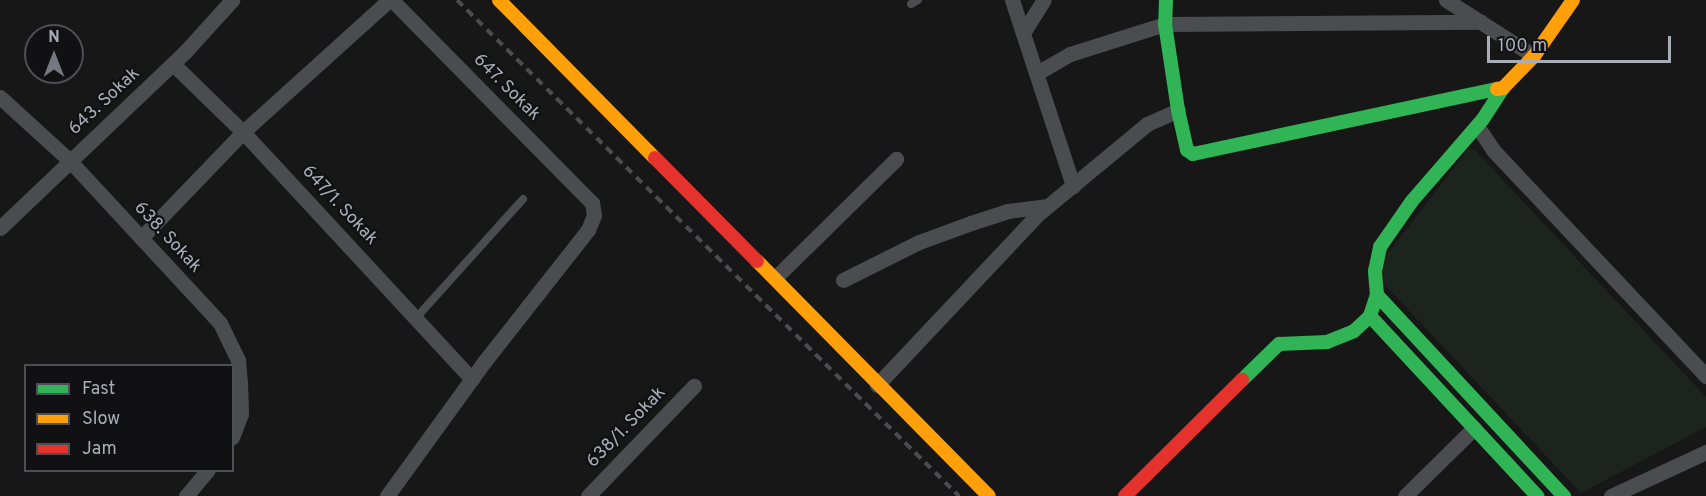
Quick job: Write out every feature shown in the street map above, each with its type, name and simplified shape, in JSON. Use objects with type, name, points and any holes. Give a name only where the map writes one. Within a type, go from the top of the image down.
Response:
[{"type":"street","name":"643. Sokak","points":[[0,228],[173,64],[232,0]]},
{"type":"street","points":[[141,238],[243,132],[390,0]]},
{"type":"street","name":"647. Sokak","points":[[390,0],[592,203],[594,214],[588,230],[472,379]]},
{"type":"street","points":[[499,0],[989,496]]},
{"type":"street","points":[[1012,0],[1073,186]]},
{"type":"street","points":[[1023,33],[1044,0]]},
{"type":"street","points":[[1166,0],[1165,24],[1178,110],[1187,150],[1198,154],[1503,88]]},
{"type":"street","points":[[1446,0],[1534,56]]},
{"type":"street","points":[[1125,496],[1279,344],[1327,342],[1354,331],[1370,316],[1377,295],[1375,271],[1380,247],[1412,201],[1477,126],[1503,88],[1534,56],[1573,0]]},
{"type":"street","points":[[1037,73],[1070,54],[1165,24],[1480,22]]},
{"type":"street","name":"647/1. Sokak","points":[[173,64],[243,132],[472,379]]},
{"type":"street","name":"638. Sokak","points":[[0,97],[70,161],[220,323],[238,360],[241,414],[234,432]]},
{"type":"street","points":[[877,385],[1049,206],[1147,124],[1178,110]]},
{"type":"street","points":[[1477,126],[1493,150],[1706,376]]},
{"type":"street","points":[[775,278],[896,159]]},
{"type":"street","points":[[843,280],[919,242],[971,223],[1008,211],[1049,206]]},
{"type":"street","points":[[1377,295],[1564,496]]},
{"type":"street","points":[[1370,316],[1538,496]]},
{"type":"street","points":[[387,496],[472,379]]},
{"type":"street","name":"638/1. Sokak","points":[[588,496],[694,386]]},
{"type":"street","points":[[1405,496],[1474,428]]},
{"type":"street","points":[[1611,496],[1706,452]]},
{"type":"street","points":[[190,495],[207,472]]},
{"type":"lane","points":[[416,318],[523,199]]},
{"type":"shaded area","points":[[1469,148],[1477,152],[1706,397],[1706,427],[1581,493],[1384,284],[1381,262]]},
{"type":"railway","points":[[457,0],[959,496]]},
{"type":"traffic: fast","points":[[1166,0],[1165,24],[1178,110],[1187,150],[1193,154],[1497,89]]},
{"type":"traffic: fast","points":[[1242,380],[1279,344],[1327,342],[1354,331],[1370,316],[1377,295],[1375,271],[1380,247],[1412,201],[1483,119],[1503,88]]},
{"type":"traffic: fast","points":[[1377,295],[1564,496]]},
{"type":"traffic: fast","points":[[1370,316],[1537,496]]},
{"type":"traffic: slow","points":[[499,0],[655,158]]},
{"type":"traffic: slow","points":[[1497,89],[1503,88],[1534,56],[1573,0]]},
{"type":"traffic: slow","points":[[757,261],[989,496]]},
{"type":"traffic: jam","points":[[655,158],[757,261]]},
{"type":"traffic: jam","points":[[1125,496],[1242,380]]}]
